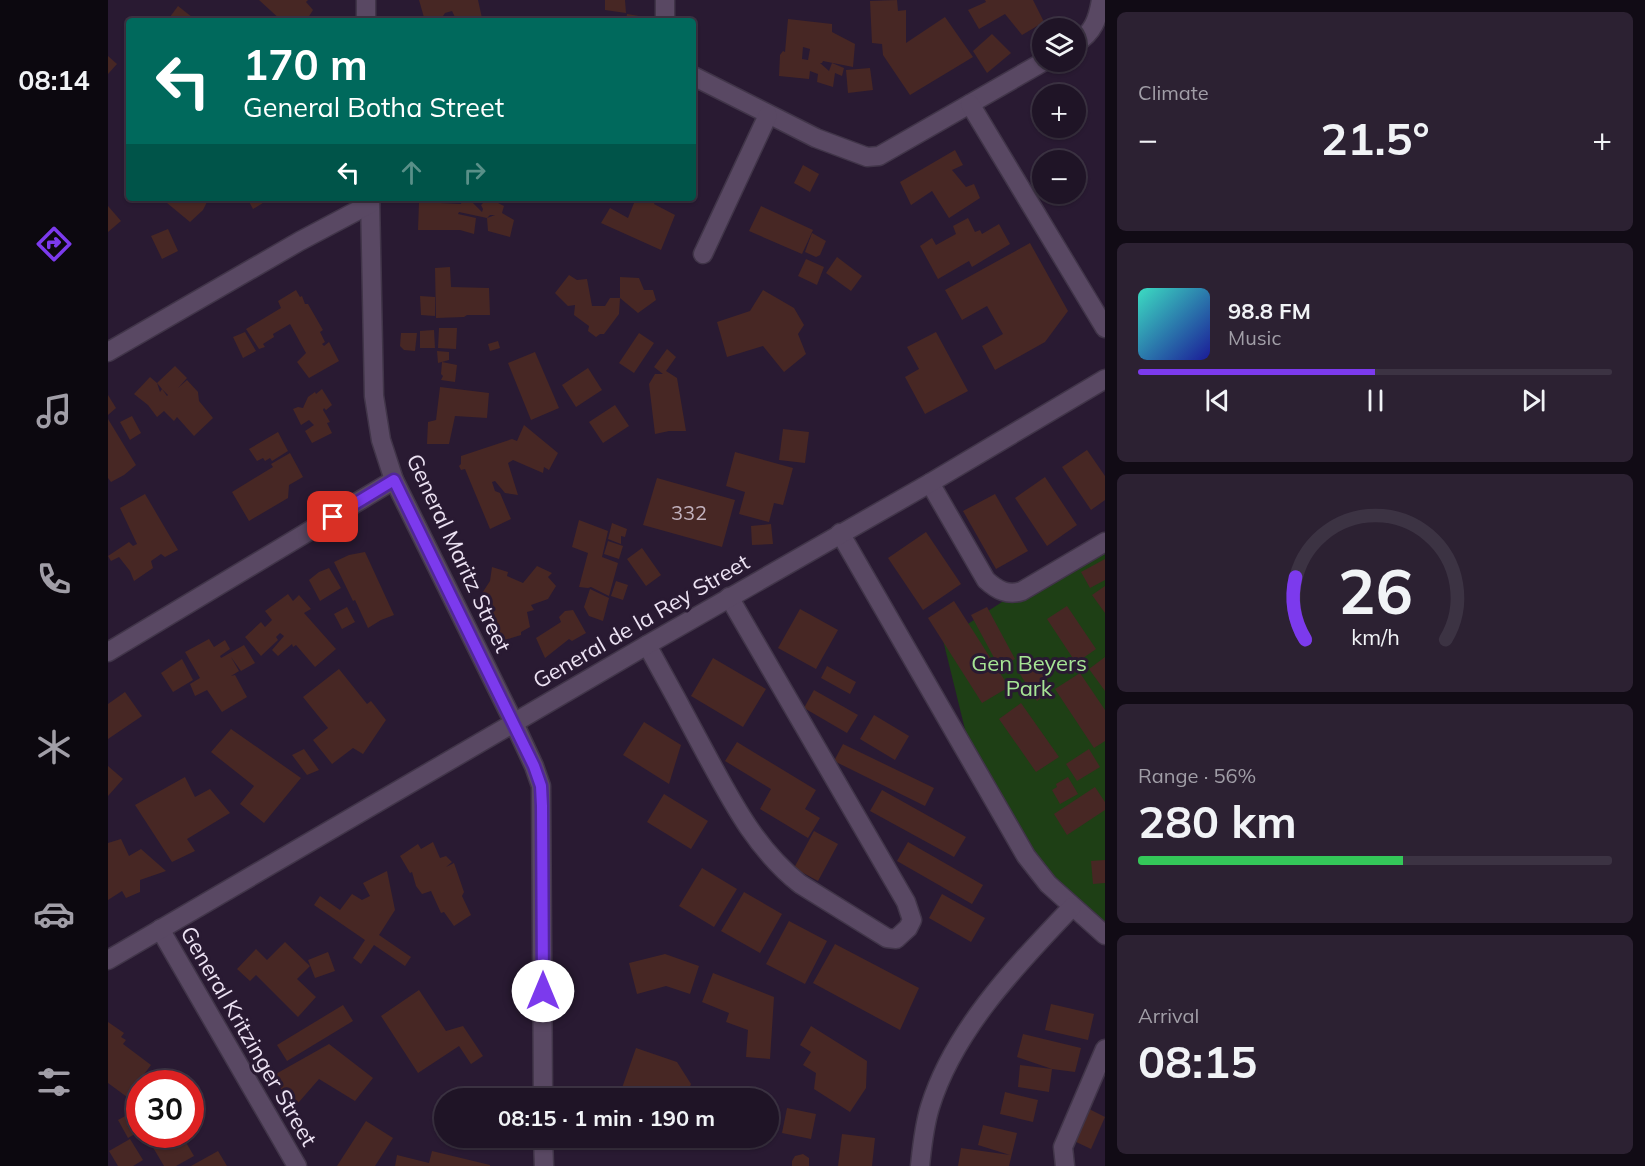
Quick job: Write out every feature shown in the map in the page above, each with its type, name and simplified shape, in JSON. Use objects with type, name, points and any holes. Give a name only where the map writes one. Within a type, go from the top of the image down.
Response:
[{"type":"street","points":[[366,0],[366,18]]},
{"type":"street","points":[[665,0],[665,18]]},
{"type":"street","points":[[1086,36],[1094,27],[1101,0]]},
{"type":"street","points":[[696,78],[816,138],[867,157],[879,156],[1032,68]]},
{"type":"street","points":[[970,104],[1105,328]]},
{"type":"street","points":[[703,254],[768,115]]},
{"type":"street","points":[[108,352],[370,201]]},
{"type":"street","name":"General Maritz Street","points":[[370,201],[374,396],[381,440],[394,480],[514,723],[541,786],[543,1088]]},
{"type":"street","name":"General de la Rey Street","points":[[108,960],[1105,379]]},
{"type":"street","points":[[108,652],[394,480]]},
{"type":"street","points":[[930,483],[986,580],[1007,593],[1022,591],[1105,542]]},
{"type":"street","points":[[840,533],[1026,856],[1048,884],[1105,934]]},
{"type":"street","points":[[647,645],[741,818],[762,846],[787,874],[800,884],[887,938],[896,939],[911,922],[909,909],[729,597]]},
{"type":"street","points":[[920,1166],[929,1109],[950,1059],[977,1017],[1023,959],[1072,906]]},
{"type":"street","name":"General Kritzinger Street","points":[[160,929],[297,1166]]},
{"type":"street","points":[[1065,1166],[1063,1147],[1097,1084],[1105,1049]]},
{"type":"street","points":[[543,1148],[543,1166]]},
{"type":"green space","name":"Gen Beyers Park","points":[[1105,542],[1105,928],[1048,884],[974,766],[943,640],[1016,593]]},
{"type":"building","points":[[259,0],[308,0],[306,2],[313,10],[308,18],[279,18]]},
{"type":"building","points":[[419,0],[478,0],[482,18],[456,18],[452,11],[436,18],[424,18]]},
{"type":"building","points":[[605,0],[625,0],[626,13],[605,10]]},
{"type":"building","points":[[897,0],[898,11],[906,10],[906,43],[945,17],[973,57],[910,95],[883,55],[882,44],[872,43],[870,1]]},
{"type":"building","points":[[985,0],[1033,0],[1042,18],[1032,18],[1032,29],[1022,35],[1005,14],[979,29],[968,10],[986,2]]},
{"type":"building","points":[[178,6],[193,18],[169,18]]},
{"type":"building","points":[[627,14],[639,16],[639,18],[626,18]]},
{"type":"building","points":[[788,19],[832,24],[832,32],[855,44],[853,67],[823,61],[820,63],[829,71],[832,63],[844,68],[842,76],[835,73],[833,87],[817,82],[818,74],[810,71],[809,79],[779,76],[780,55],[783,51],[785,52]],"holes":[[[803,47],[810,49],[808,60],[802,59]]]},
{"type":"building","points":[[992,34],[1011,53],[987,73],[973,51]]},
{"type":"building","points":[[108,56],[117,64],[108,74]]},
{"type":"building","points":[[870,68],[873,90],[848,93],[846,70]]},
{"type":"building","points":[[955,150],[963,165],[952,170],[966,187],[974,184],[980,198],[949,218],[932,191],[911,205],[900,182]]},
{"type":"building","points":[[803,165],[819,174],[810,192],[794,183]]},
{"type":"building","points":[[165,201],[208,201],[203,210],[190,222]]},
{"type":"building","points":[[249,201],[266,201],[253,209]]},
{"type":"building","points":[[462,201],[475,201],[473,203],[482,212],[481,205],[485,201],[494,201],[504,206],[502,213],[514,220],[510,237],[488,231],[487,218],[459,212],[458,214],[476,218],[474,234],[460,230],[418,230],[419,202],[461,204]]},
{"type":"building","points":[[630,201],[656,201],[654,204],[675,215],[661,250],[601,223],[610,208],[628,218],[634,203]]},
{"type":"building","points":[[108,206],[121,221],[108,232]]},
{"type":"building","points":[[761,206],[813,230],[802,254],[749,231]]},
{"type":"building","points":[[968,218],[975,232],[980,230],[982,234],[999,224],[1010,244],[972,267],[969,261],[938,279],[920,246],[932,238],[936,245],[956,234],[953,226]]},
{"type":"building","points":[[168,229],[178,251],[162,259],[151,236]]},
{"type":"building","points":[[812,233],[826,241],[820,255],[816,257],[805,252]]},
{"type":"building","points":[[1030,243],[1068,311],[1045,342],[995,370],[982,346],[1003,334],[987,306],[962,320],[945,290]]},
{"type":"building","points":[[837,257],[862,276],[851,291],[826,273]]},
{"type":"building","points":[[806,259],[824,267],[817,285],[798,276]]},
{"type":"building","points":[[450,267],[451,287],[489,288],[490,315],[436,318],[435,268]]},
{"type":"building","points":[[569,275],[577,280],[587,279],[592,306],[605,306],[610,298],[620,298],[619,314],[604,334],[596,337],[588,331],[589,326],[574,315],[575,305],[568,306],[555,293]]},
{"type":"building","points":[[620,277],[639,278],[644,290],[653,290],[656,300],[638,313],[620,298]]},
{"type":"building","points":[[296,290],[300,297],[302,296],[305,304],[308,304],[323,330],[320,332],[325,342],[322,344],[324,346],[329,342],[339,361],[309,378],[297,362],[306,353],[290,324],[273,334],[274,337],[263,344],[265,347],[259,349],[246,329],[281,308],[278,301]]},
{"type":"building","points":[[763,290],[794,308],[804,325],[798,334],[806,354],[784,372],[763,346],[727,357],[717,322],[750,311]]},
{"type":"building","points":[[420,296],[435,297],[435,316],[421,315]]},
{"type":"building","points":[[439,328],[457,328],[456,349],[438,348]]},
{"type":"building","points":[[434,330],[435,348],[420,348],[420,331]]},
{"type":"building","points":[[245,332],[256,351],[243,358],[233,337]]},
{"type":"building","points":[[936,332],[968,391],[925,414],[905,377],[919,369],[907,347]]},
{"type":"building","points":[[401,333],[417,333],[415,351],[404,350],[400,346]]},
{"type":"building","points":[[639,333],[654,343],[634,373],[619,363]]},
{"type":"building","points":[[498,341],[500,348],[490,351],[488,344]]},
{"type":"building","points":[[667,349],[676,357],[666,371],[677,378],[686,431],[655,434],[649,384],[655,374],[663,374],[654,367]]},
{"type":"building","points":[[437,351],[449,352],[449,360],[438,363]]},
{"type":"building","points":[[535,352],[559,408],[531,420],[508,363]]},
{"type":"building","points":[[442,362],[457,365],[455,382],[441,380]]},
{"type":"building","points":[[175,366],[187,378],[178,388],[187,380],[198,392],[199,401],[213,418],[194,436],[177,417],[174,421],[164,411],[157,417],[148,405],[134,394],[150,377],[157,383]]},
{"type":"building","points":[[588,368],[602,390],[576,407],[562,385]]},
{"type":"building","points":[[440,387],[489,393],[487,418],[455,416],[449,444],[427,444],[428,422],[436,420]]},
{"type":"building","points":[[322,389],[332,405],[323,410],[330,422],[327,423],[332,433],[312,443],[305,431],[314,425],[309,420],[301,425],[293,409],[303,408],[308,397]]},
{"type":"building","points":[[108,395],[116,408],[108,415]]},
{"type":"building","points":[[615,405],[629,426],[603,443],[589,422]]},
{"type":"building","points":[[132,416],[141,433],[130,440],[120,422]]},
{"type":"building","points":[[108,419],[136,465],[111,482],[108,478]]},
{"type":"building","points":[[524,425],[558,453],[549,470],[544,467],[543,473],[513,460],[508,463],[518,495],[505,493],[495,481],[492,482],[495,491],[500,493],[511,519],[490,529],[465,469],[461,470],[459,466],[461,456],[512,439],[517,441]]},
{"type":"building","points":[[783,429],[809,432],[805,463],[779,460]]},
{"type":"building","points":[[278,432],[288,451],[272,461],[270,458],[265,461],[263,458],[257,461],[249,449]]},
{"type":"building","points":[[1087,450],[1105,476],[1105,500],[1091,510],[1062,467]]},
{"type":"building","points":[[735,452],[793,468],[783,505],[774,503],[769,522],[739,514],[745,492],[726,486]]},
{"type":"building","points":[[290,453],[303,477],[289,485],[288,498],[249,521],[232,492],[273,467],[271,464]]},
{"type":"building","points":[[1045,477],[1077,525],[1047,546],[1015,498]]},
{"type":"building","points":[[657,478],[735,500],[722,547],[643,525]]},
{"type":"building","points":[[145,494],[178,550],[165,557],[161,554],[151,561],[153,568],[134,581],[130,571],[119,557],[111,561],[108,556],[129,542],[133,546],[137,544],[120,508]]},
{"type":"building","points":[[995,494],[1028,551],[996,569],[963,511]]},
{"type":"building","points":[[579,520],[608,531],[602,557],[618,563],[609,596],[591,587],[579,587],[588,553],[572,547]]},
{"type":"building","points":[[612,523],[627,529],[625,537],[621,536],[621,544],[608,539]]},
{"type":"building","points":[[771,524],[773,544],[752,545],[751,526]]},
{"type":"building","points":[[926,532],[961,584],[923,610],[888,558]]},
{"type":"building","points":[[608,541],[623,546],[619,559],[604,554]]},
{"type":"building","points":[[642,548],[661,575],[646,586],[627,559]]},
{"type":"building","points":[[365,552],[394,615],[368,628],[334,562],[349,555]]},
{"type":"building","points":[[1105,559],[1105,580],[1090,588],[1081,572]]},
{"type":"building","points":[[537,566],[552,573],[548,577],[556,586],[548,599],[531,605],[534,610],[527,612],[530,627],[521,632],[521,635],[501,641],[481,595],[490,581],[492,567],[508,572],[507,576],[523,583]]},
{"type":"building","points":[[329,568],[341,588],[320,601],[309,580]]},
{"type":"building","points":[[616,581],[628,585],[623,600],[611,596]]},
{"type":"building","points":[[1105,586],[1105,613],[1092,595]]},
{"type":"building","points":[[590,589],[609,598],[603,621],[589,616],[584,607]]},
{"type":"building","points":[[288,594],[293,601],[299,595],[311,609],[304,613],[336,649],[315,667],[296,645],[293,647],[292,644],[278,656],[272,650],[284,636],[280,633],[276,637],[278,640],[261,656],[245,637],[261,622],[265,627],[272,620],[265,611]]},
{"type":"building","points":[[954,601],[1009,687],[982,703],[928,618]]},
{"type":"building","points":[[1067,606],[1096,649],[1076,663],[1047,619]]},
{"type":"building","points":[[347,607],[355,622],[342,629],[334,614]]},
{"type":"building","points":[[987,607],[1015,659],[999,667],[971,615]]},
{"type":"building","points":[[800,609],[838,630],[816,669],[778,648]]},
{"type":"building","points":[[573,610],[586,633],[572,641],[569,639],[545,658],[536,638],[561,622],[559,617],[565,611]]},
{"type":"building","points":[[209,639],[214,647],[225,640],[230,649],[220,656],[221,658],[244,645],[255,663],[241,671],[231,657],[239,671],[231,676],[235,675],[247,697],[222,712],[207,690],[195,696],[190,684],[200,678],[185,652]]},
{"type":"building","points":[[1105,657],[1105,691],[1089,669]]},
{"type":"building","points":[[713,658],[766,689],[743,727],[691,696]]},
{"type":"building","points":[[182,659],[193,680],[173,692],[161,673]]},
{"type":"building","points":[[1036,662],[1052,689],[1037,701],[1018,671]]},
{"type":"building","points":[[827,666],[856,682],[850,694],[821,678]]},
{"type":"building","points":[[339,669],[367,704],[371,701],[386,720],[363,754],[353,748],[332,764],[313,740],[328,728],[303,697]]},
{"type":"building","points":[[1080,673],[1105,710],[1105,741],[1094,748],[1055,689]]},
{"type":"building","points":[[814,690],[858,715],[847,733],[804,708]]},
{"type":"building","points":[[125,692],[142,716],[108,739],[108,704]]},
{"type":"building","points":[[1021,703],[1059,757],[1036,772],[999,719]]},
{"type":"building","points":[[874,715],[909,736],[895,760],[860,739]]},
{"type":"building","points":[[644,722],[681,745],[669,784],[623,755]]},
{"type":"building","points":[[231,729],[301,778],[264,823],[240,804],[254,786],[211,752]]},
{"type":"building","points":[[737,742],[816,790],[805,809],[820,818],[808,838],[760,809],[771,789],[725,761]]},
{"type":"building","points":[[843,744],[934,788],[925,806],[834,761]]},
{"type":"building","points":[[304,749],[319,770],[307,775],[292,755]]},
{"type":"building","points":[[1089,749],[1100,767],[1077,781],[1066,764]]},
{"type":"building","points":[[108,766],[123,779],[108,796]]},
{"type":"building","points":[[185,777],[195,797],[210,789],[230,813],[187,839],[195,851],[172,862],[135,805]]},
{"type":"building","points":[[1068,777],[1078,794],[1060,804],[1052,790],[1057,787],[1056,784]]},
{"type":"building","points":[[1095,787],[1105,802],[1105,810],[1067,835],[1054,814]]},
{"type":"building","points":[[882,790],[966,837],[954,857],[870,811]]},
{"type":"building","points":[[664,794],[708,821],[691,849],[647,822]]},
{"type":"building","points":[[814,831],[838,844],[818,881],[794,868]]},
{"type":"building","points":[[121,839],[129,856],[141,849],[166,871],[140,880],[140,892],[126,898],[122,891],[108,900],[108,843]]},
{"type":"building","points":[[433,842],[440,858],[446,856],[452,862],[446,867],[454,863],[464,892],[462,896],[471,915],[454,926],[444,912],[441,913],[431,891],[422,894],[416,886],[412,872],[410,873],[400,856],[418,844],[421,849]]},
{"type":"building","points":[[908,842],[983,885],[972,904],[897,861]]},
{"type":"building","points":[[1105,860],[1105,883],[1093,884],[1091,861]]},
{"type":"building","points":[[702,868],[737,889],[714,927],[679,906]]},
{"type":"building","points":[[387,871],[395,910],[379,935],[411,957],[405,966],[374,945],[361,964],[353,958],[365,940],[314,905],[320,896],[340,910],[352,894],[362,900],[370,896],[363,883]]},
{"type":"building","points":[[744,892],[782,914],[760,953],[721,931]]},
{"type":"building","points":[[942,894],[985,918],[971,942],[929,918]]},
{"type":"building","points":[[789,921],[827,941],[805,984],[766,964]]},
{"type":"building","points":[[285,942],[310,966],[297,979],[316,997],[298,1017],[256,975],[250,981],[237,969],[256,949],[267,960]]},
{"type":"building","points":[[835,944],[919,988],[900,1030],[813,983]]},
{"type":"building","points":[[328,952],[335,971],[315,978],[308,960]]},
{"type":"building","points":[[665,954],[699,966],[690,994],[666,986],[637,994],[629,963]]},
{"type":"building","points":[[713,973],[774,997],[770,1059],[746,1057],[748,1030],[726,1022],[729,1013],[702,1002]]},
{"type":"building","points":[[419,990],[446,1031],[463,1026],[483,1056],[471,1064],[459,1046],[418,1073],[381,1016]]},
{"type":"building","points":[[1051,1004],[1094,1014],[1088,1040],[1045,1030]]},
{"type":"building","points":[[343,1005],[353,1021],[287,1061],[277,1045]]},
{"type":"building","points":[[108,1022],[124,1033],[121,1037],[126,1040],[123,1044],[151,1065],[147,1070],[126,1070],[126,1096],[108,1083]]},
{"type":"building","points":[[811,1026],[867,1061],[866,1088],[850,1112],[814,1089],[816,1073],[803,1065],[811,1052],[800,1045]]},
{"type":"building","points":[[1023,1034],[1081,1048],[1075,1072],[1052,1069],[1017,1057]]},
{"type":"building","points":[[329,1044],[373,1078],[355,1101],[319,1079],[292,1110],[274,1075]]},
{"type":"building","points":[[636,1048],[677,1062],[691,1084],[690,1088],[622,1088]]},
{"type":"building","points":[[1020,1065],[1052,1069],[1049,1092],[1018,1087]]},
{"type":"building","points":[[1005,1092],[1038,1100],[1033,1122],[1000,1114]]},
{"type":"building","points":[[787,1108],[816,1114],[811,1139],[782,1133]]},
{"type":"building","points":[[1087,1108],[1105,1117],[1091,1149],[1072,1140]]},
{"type":"building","points":[[126,1116],[126,1134],[118,1120]]},
{"type":"building","points":[[366,1121],[393,1138],[375,1166],[337,1166]]},
{"type":"building","points":[[983,1125],[1017,1133],[1009,1166],[958,1166],[961,1148],[1010,1155],[978,1145]]},
{"type":"building","points":[[842,1134],[875,1138],[872,1166],[838,1166]]},
{"type":"building","points":[[126,1141],[126,1148],[136,1148],[143,1160],[133,1166],[118,1166],[109,1151]]},
{"type":"building","points":[[153,1148],[189,1148],[194,1156],[176,1166],[164,1166]]},
{"type":"building","points":[[218,1151],[227,1166],[191,1166]]},
{"type":"building","points":[[432,1151],[490,1166],[395,1166],[397,1155],[429,1163]]},
{"type":"building","points":[[803,1154],[809,1158],[809,1166],[792,1166],[795,1156]]},
{"type":"route","points":[[333,517],[394,480],[534,766],[541,786],[542,806],[543,991]]}]
